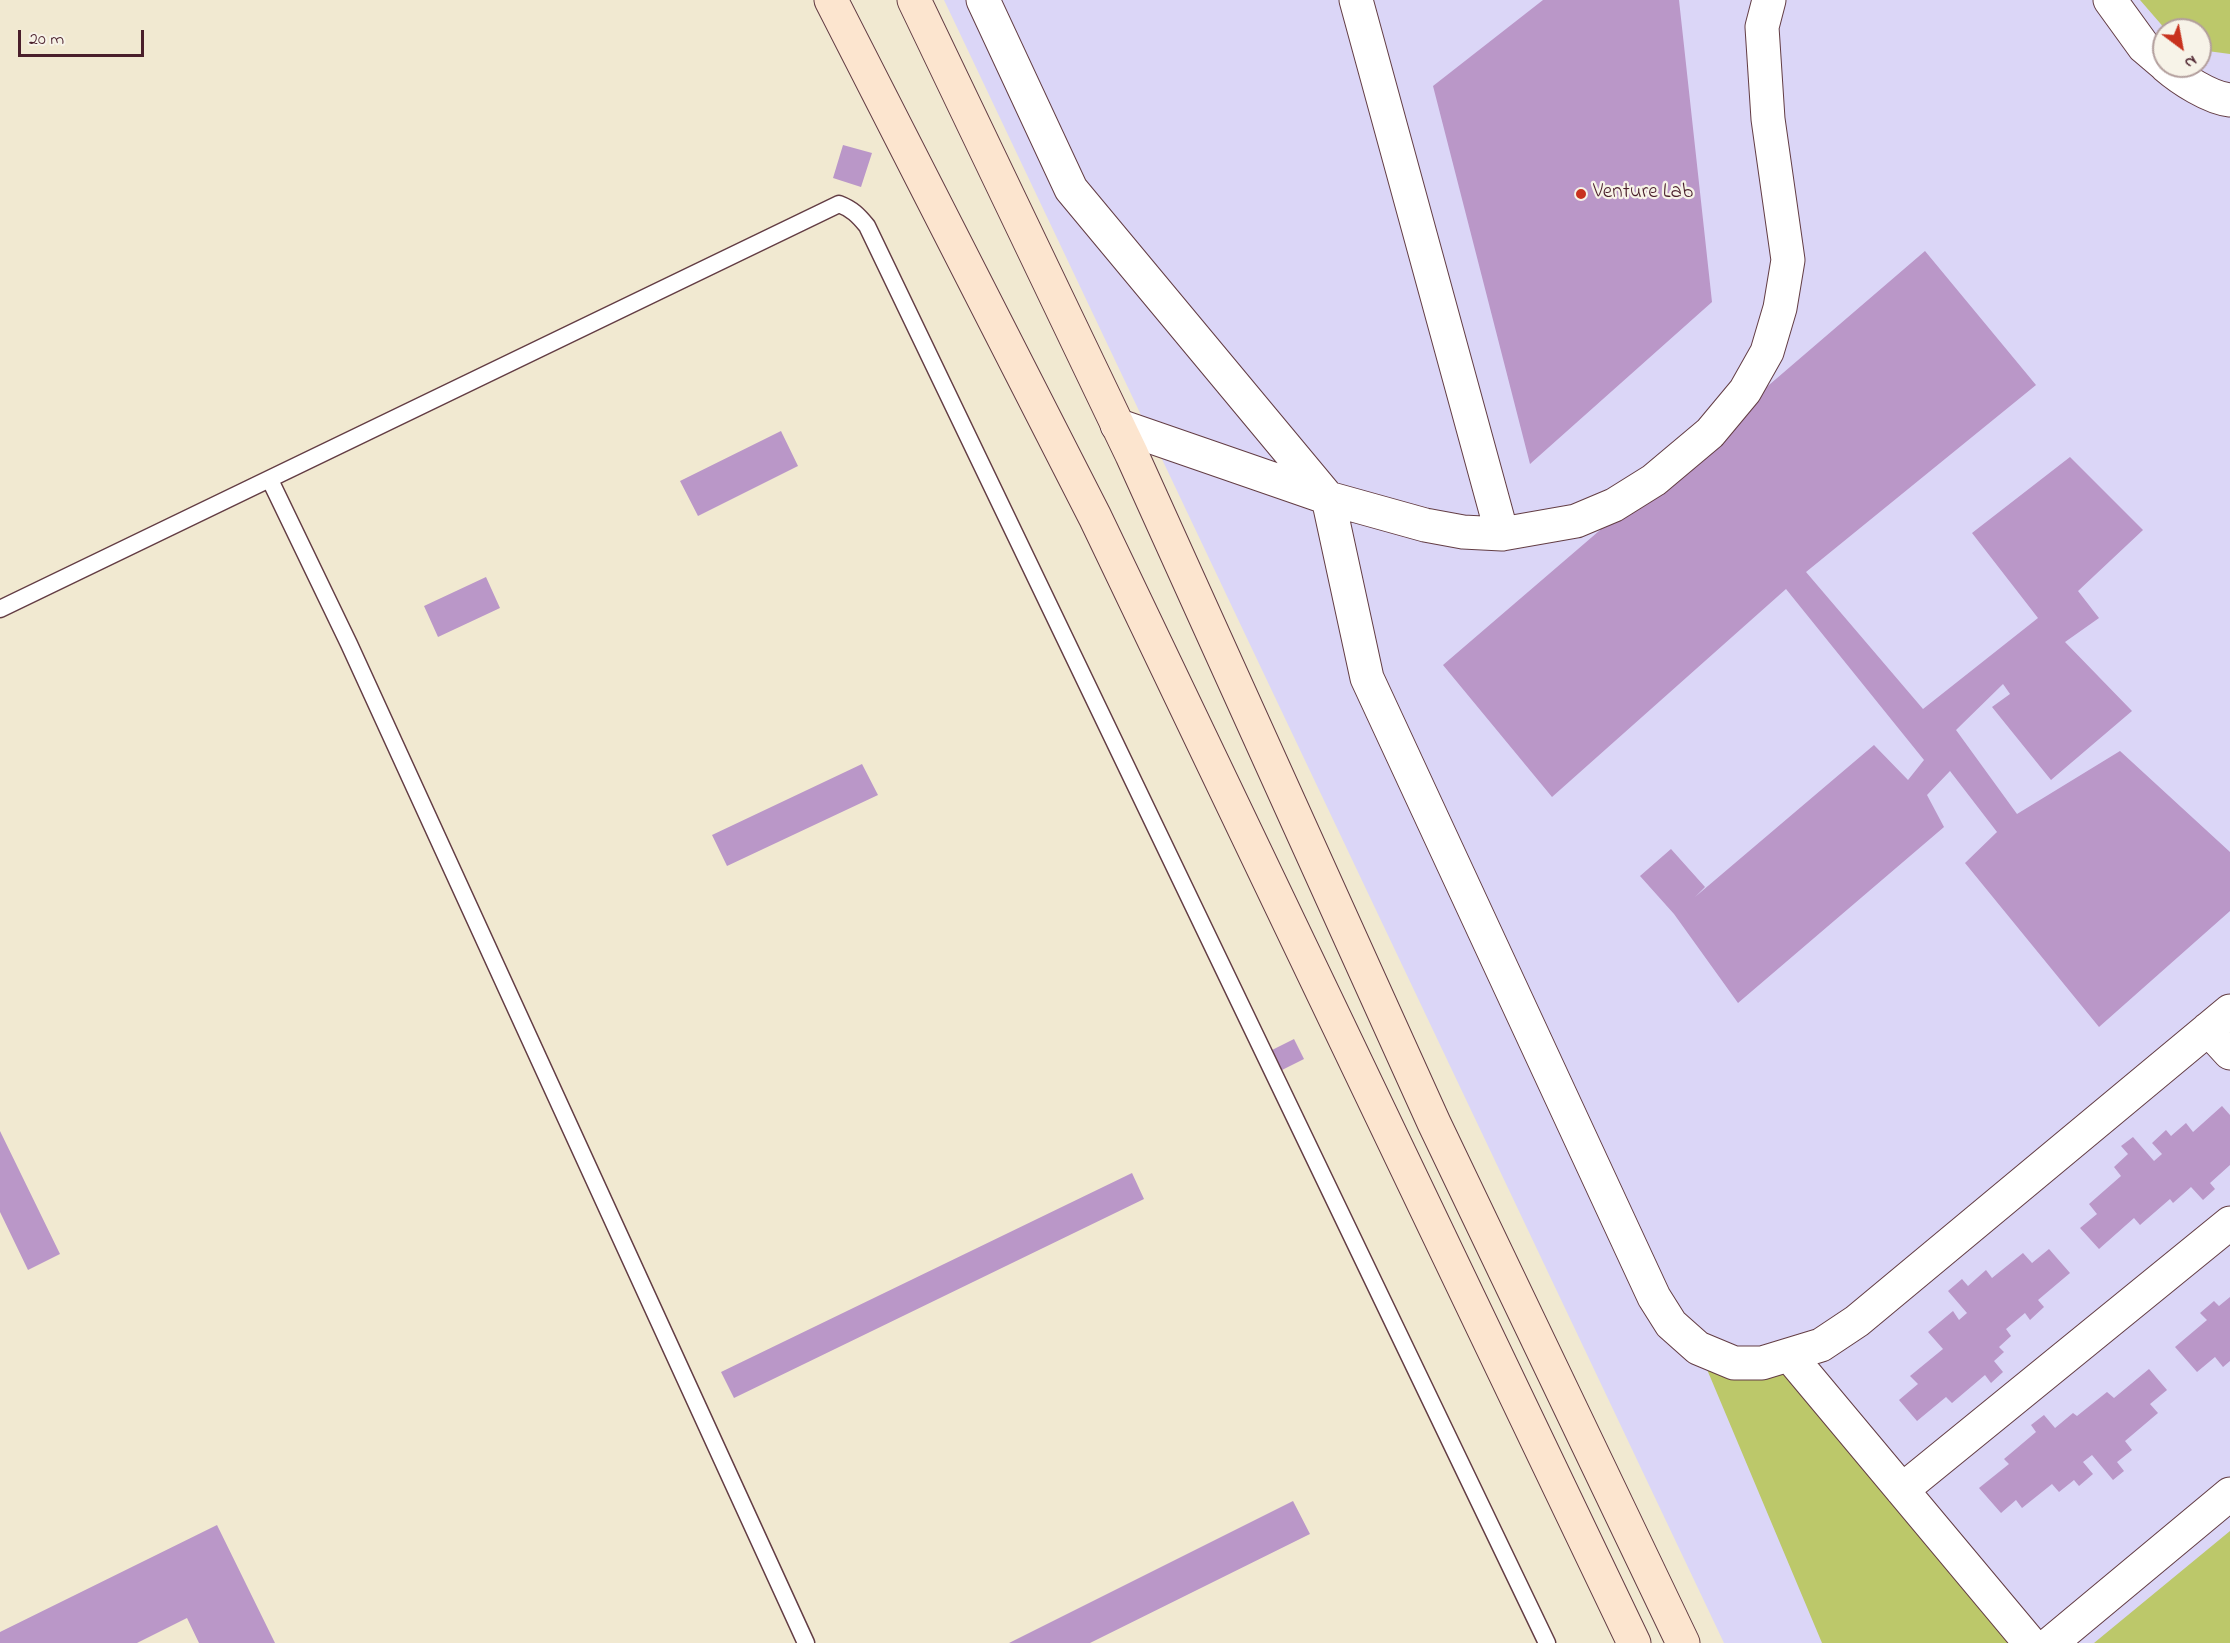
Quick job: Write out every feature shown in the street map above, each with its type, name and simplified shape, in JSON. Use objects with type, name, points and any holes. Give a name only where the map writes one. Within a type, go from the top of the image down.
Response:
[{"type":"street","points":[[831,0],[1100,527],[1634,1643]]},
{"type":"street","points":[[914,0],[1117,425],[1434,1123],[1683,1643]]},
{"type":"street","points":[[984,0],[1071,189],[1328,498],[1367,678],[1654,1297],[1671,1324],[1698,1348],[1734,1364],[1762,1363],[1821,1345],[1857,1321],[2219,1020],[2230,1053]]},
{"type":"street","points":[[1356,0],[1502,534]]},
{"type":"street","points":[[1117,425],[1328,498],[1425,525],[1463,532],[1502,534],[1576,521],[1614,505],[1654,480],[1710,433],[1745,391],[1767,352],[1780,308],[1788,260],[1768,118],[1762,27],[1769,0]]},
{"type":"street","points":[[2110,0],[2144,47],[2152,54]]},
{"type":"street","points":[[2182,78],[2222,99],[2230,100]]},
{"type":"street","points":[[1902,1490],[2230,1223]]},
{"type":"street","points":[[1790,1356],[2030,1643]]},
{"type":"street","points":[[2051,1643],[2230,1494]]},
{"type":"lane","points":[[0,609],[839,204],[857,214],[872,237],[1547,1643]]},
{"type":"lane","points":[[270,480],[359,666],[806,1643]]},
{"type":"shaded area","points":[[944,0],[2230,0],[2230,1643],[1724,1643]]},
{"type":"green space","points":[[2140,0],[2230,0],[2230,54],[2212,52],[2212,18],[2156,18]]},
{"type":"green space","points":[[1698,1348],[1797,1364],[2011,1643],[1822,1643]]},
{"type":"green space","points":[[2230,1531],[2230,1643],[2094,1643]]},
{"type":"building","name":"Venture Lab","points":[[1543,0],[1679,0],[1712,302],[1530,464],[1433,86]]},
{"type":"building","points":[[843,145],[872,153],[861,187],[833,178]]},
{"type":"building","points":[[1925,251],[2036,385],[1806,572],[1923,709],[2038,618],[1972,533],[2070,457],[2143,530],[2078,591],[2099,618],[2065,642],[2132,711],[2051,780],[1992,707],[2010,694],[2003,684],[1956,730],[2017,814],[2120,751],[2230,852],[2230,911],[2099,1027],[1965,863],[1997,832],[1950,771],[1927,795],[1944,827],[1738,1003],[1674,914],[1640,876],[1671,849],[1705,887],[1695,897],[1874,745],[1908,780],[1924,760],[1786,589],[1552,797],[1443,665]]},
{"type":"building","points":[[781,431],[798,466],[698,516],[680,481]]},
{"type":"building","points":[[486,577],[500,608],[438,637],[424,606]]},
{"type":"building","points":[[862,764],[878,795],[727,866],[712,835]]},
{"type":"building","points":[[1294,1039],[1304,1059],[1280,1071],[1270,1051]]},
{"type":"building","points":[[2222,1106],[2230,1115],[2230,1165],[2210,1183],[2215,1189],[2203,1200],[2191,1187],[2173,1203],[2170,1199],[2140,1225],[2134,1218],[2099,1249],[2080,1228],[2097,1214],[2089,1204],[2121,1176],[2114,1167],[2128,1154],[2121,1146],[2133,1137],[2154,1161],[2162,1154],[2152,1143],[2166,1130],[2171,1136],[2186,1123],[2193,1132]]},
{"type":"building","points":[[0,1131],[60,1254],[28,1270],[0,1212]]},
{"type":"building","points":[[1132,1173],[1144,1199],[734,1398],[721,1372]]},
{"type":"building","points":[[2049,1249],[2070,1273],[2038,1300],[2044,1307],[2030,1320],[2025,1313],[2006,1329],[2011,1336],[1999,1347],[2004,1352],[1994,1361],[2003,1372],[1991,1383],[1985,1375],[1952,1403],[1946,1397],[1917,1421],[1899,1400],[1918,1384],[1910,1376],[1943,1349],[1928,1332],[1953,1311],[1959,1320],[1967,1313],[1948,1291],[1962,1279],[1968,1286],[1986,1270],[1992,1278],[2023,1253],[2032,1263]]},
{"type":"building","points":[[2230,1297],[2230,1361],[2223,1367],[2215,1357],[2197,1372],[2175,1347],[2207,1320],[2200,1313],[2214,1301],[2219,1306]]},
{"type":"building","points":[[2149,1369],[2167,1390],[2150,1404],[2158,1413],[2125,1441],[2132,1450],[2117,1462],[2124,1471],[2113,1480],[2092,1455],[2083,1462],[2093,1474],[2079,1486],[2074,1480],[2059,1492],[2052,1484],[2022,1508],[2016,1500],[2001,1513],[1979,1488],[2009,1464],[2004,1459],[2036,1432],[2031,1425],[2044,1415],[2055,1428],[2073,1413],[2077,1416],[2107,1392],[2114,1398]]},
{"type":"building","points":[[1293,1501],[1310,1534],[1090,1643],[1009,1643]]},
{"type":"building","points":[[217,1525],[275,1643],[199,1643],[187,1618],[137,1643],[0,1643],[0,1632]]},
{"type":"place","name":"Venture Lab","points":[[1581,194]]}]
